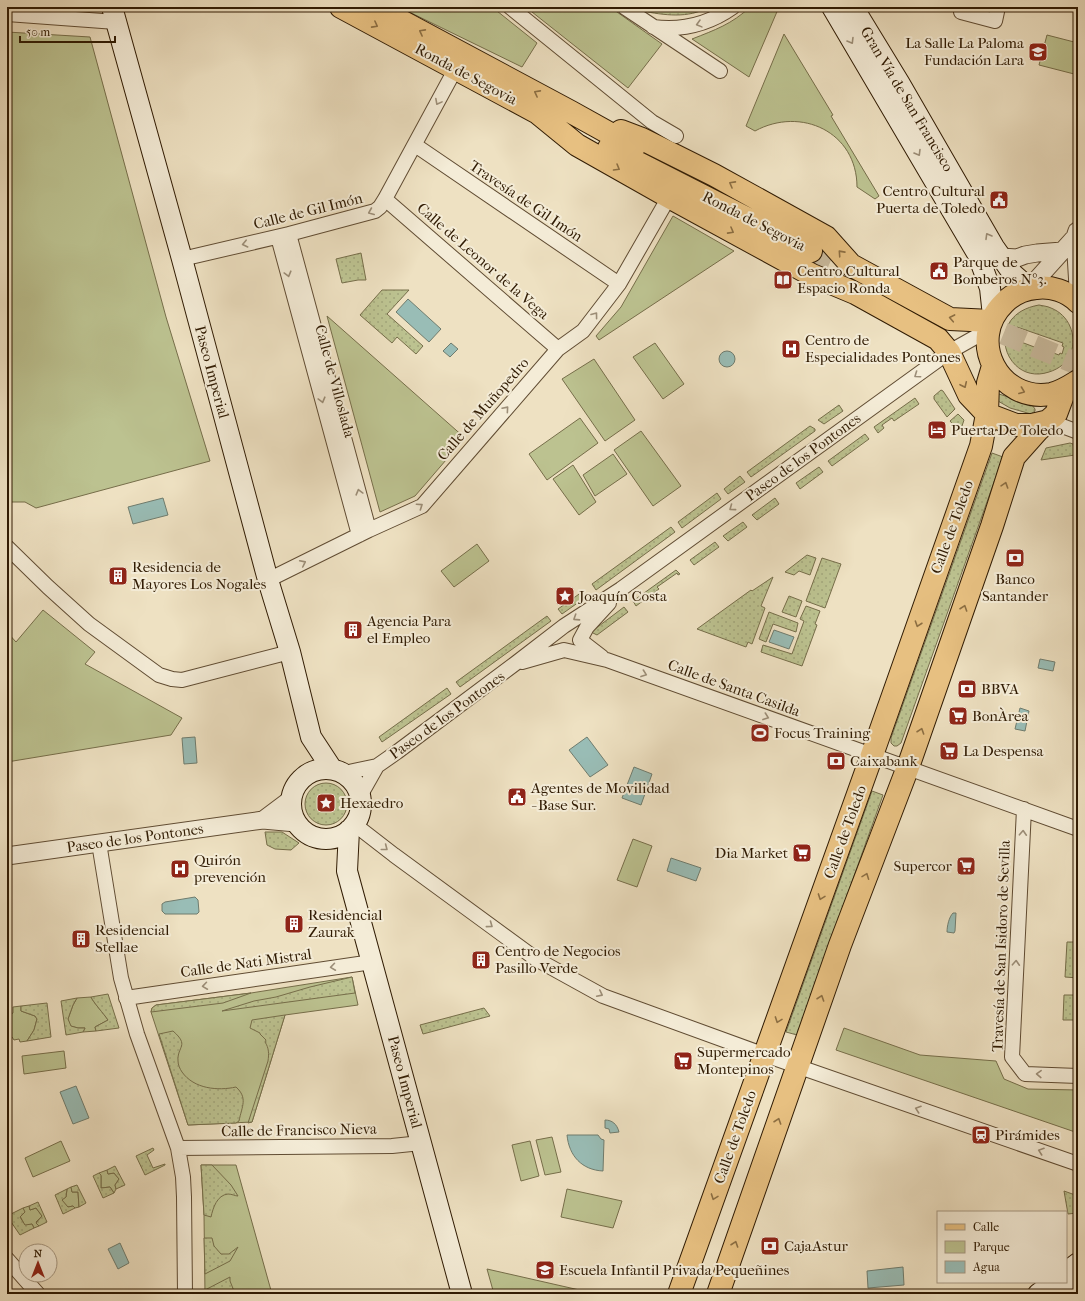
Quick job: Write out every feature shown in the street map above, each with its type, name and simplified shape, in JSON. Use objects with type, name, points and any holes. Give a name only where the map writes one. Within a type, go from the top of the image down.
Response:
[{"type":"main road","name":"Ronda de Segovia","points":[[341,7],[539,114],[634,160],[811,251],[639,150],[375,7]]},
{"type":"main road","name":"Gran Vía de San Francisco","points":[[832,7],[978,255],[990,288],[991,322]]},
{"type":"main road","name":"Gran Vía de San Francisco","points":[[853,7],[1001,256],[1013,274],[1029,288]]},
{"type":"main road","name":"Paseo Imperial","points":[[114,14],[182,259],[268,580],[290,652],[311,737],[305,775]]},
{"type":"main road","points":[[571,112],[642,139],[714,175],[826,237],[851,265],[950,319],[991,322]]},
{"type":"main road","points":[[539,114],[577,145],[669,197],[812,275],[855,293],[938,339],[949,352],[969,394],[987,414],[1016,424],[1032,425],[1049,421]]},
{"type":"main road","points":[[1074,388],[1052,394],[1038,395],[1024,392],[1012,386],[1001,377],[993,366],[987,343],[991,322],[1000,306],[1008,298],[1018,292],[1029,288],[1045,287],[1060,290],[1078,302]]},
{"type":"main road","name":"Calle de Toledo","points":[[679,1294],[981,446],[987,414],[988,383],[993,366]]},
{"type":"main road","points":[[718,1294],[840,945],[908,768],[992,526],[1014,457],[1038,430],[1056,414],[1074,388]]},
{"type":"main road","name":"Paseo Imperial","points":[[311,737],[338,771]]},
{"type":"main road","points":[[318,769],[338,771],[354,783],[360,796],[360,810],[352,827],[339,836],[326,839],[314,837],[304,832],[296,823],[291,811],[291,799],[295,785],[305,775],[318,769]]},
{"type":"main road","name":"Paseo Imperial","points":[[347,871],[352,827]]},
{"type":"main road","name":"Paseo Imperial","points":[[326,839],[347,871],[462,1294]]},
{"type":"main road","points":[[1062,1294],[1075,1270]]},
{"type":"main road","points":[[1038,1294],[1053,1283]]},
{"type":"street","points":[[510,7],[652,122],[676,136]]},
{"type":"street","points":[[624,7],[720,71]]},
{"type":"street","points":[[653,27],[689,27],[723,14],[733,7]]},
{"type":"street","points":[[962,7],[961,12],[995,21],[998,7]]},
{"type":"street","points":[[7,14],[114,14]]},
{"type":"street","name":"Calle de Gil Imón","points":[[182,259],[372,213],[380,207],[385,199],[456,68]]},
{"type":"street","name":"Travesía de Gil Imón","points":[[415,145],[618,284]]},
{"type":"street","name":"Calle de Muñopedro","points":[[268,580],[364,532],[422,506],[558,349],[583,331],[618,284],[669,197]]},
{"type":"street","name":"Calle de Leonor de la Vega","points":[[385,199],[558,349]]},
{"type":"street","points":[[1029,288],[1077,233]]},
{"type":"street","points":[[1077,233],[1078,287]]},
{"type":"street","name":"Calle de Villoslada","points":[[283,235],[364,532]]},
{"type":"street","points":[[1001,256],[1017,258],[1024,255],[1062,251]]},
{"type":"street","name":"Paseo de los Pontones","points":[[360,796],[377,766],[564,626],[621,589],[991,322]]},
{"type":"street","points":[[1049,421],[1078,432]]},
{"type":"street","points":[[7,547],[89,624],[159,676],[182,680],[290,652]]},
{"type":"street","name":"Paseo de los Pontones","points":[[607,660],[580,640],[587,627],[621,589]]},
{"type":"street","name":"Paseo de los Pontones","points":[[516,663],[564,650],[607,660]]},
{"type":"street","name":"Calle de Santa Casilda","points":[[607,660],[1078,829]]},
{"type":"street","name":"Paseo de los Pontones","points":[[338,771],[377,766]]},
{"type":"street","name":"Paseo de los Pontones","points":[[263,820],[291,799]]},
{"type":"street","name":"Travesía de San Isidoro de Sevilla","points":[[1024,810],[1012,1058],[1025,1074],[1078,1076]]},
{"type":"street","name":"Paseo de los Pontones","points":[[7,856],[263,820],[296,823]]},
{"type":"street","points":[[352,827],[536,959],[610,999],[765,1055],[1078,1164]]},
{"type":"street","points":[[99,843],[121,978],[126,998],[137,1034],[178,1148],[183,1177],[184,1197],[185,1294]]},
{"type":"street","name":"Calle de Nati Mistral","points":[[126,998],[372,962]]},
{"type":"street","name":"Calle de Francisco Nieva","points":[[178,1148],[392,1146],[421,1143]]},
{"type":"street","points":[[7,1259],[38,1294]]},
{"type":"green space","points":[[399,7],[492,7],[537,43],[522,67]]},
{"type":"green space","points":[[535,7],[610,7],[662,44],[628,88],[532,12]]},
{"type":"green space","points":[[645,7],[709,7],[693,13],[676,15],[642,11]]},
{"type":"green space","points":[[750,7],[779,7],[749,77],[692,39],[730,22]]},
{"type":"green space","points":[[7,32],[90,37],[166,317],[210,461],[36,508],[25,502],[7,502]]},
{"type":"green space","points":[[784,34],[833,115],[831,116],[879,196],[875,199],[857,187],[855,168],[848,152],[837,139],[823,129],[807,123],[790,121],[773,124],[755,131],[746,126]]},
{"type":"green space","points":[[1047,35],[1078,43],[1078,75],[1039,65]]},
{"type":"green space","points":[[673,216],[734,251],[599,340],[596,336],[621,307]]},
{"type":"green space","points":[[361,253],[366,280],[342,283],[336,259]]},
{"type":"green space","points":[[382,290],[409,290],[387,314],[423,346],[416,354],[397,337],[392,343],[360,315]]},
{"type":"green space","points":[[1039,305],[1050,307],[1063,315],[1070,326],[1073,346],[1068,359],[1060,367],[1049,372],[1034,374],[1021,369],[1011,360],[1006,348],[1005,335],[1010,322],[1021,311]],"holes":[[[1017,327],[1063,343],[1062,346],[1064,347],[1062,354],[1060,353],[1059,355],[1013,339],[1013,336],[1011,335]]]},
{"type":"green space","points":[[327,316],[465,438],[415,496],[380,512]]},
{"type":"green space","points":[[655,343],[684,384],[663,399],[633,357]]},
{"type":"green space","points":[[594,359],[635,420],[605,441],[562,379]]},
{"type":"green space","points":[[941,390],[955,409],[947,417],[934,399],[934,396]]},
{"type":"green space","points":[[999,394],[1032,405],[1035,411],[1031,414],[1010,408],[998,401]]},
{"type":"green space","points":[[915,398],[919,404],[894,421],[892,418],[882,425],[884,428],[878,433],[874,427]]},
{"type":"green space","points":[[839,405],[843,411],[824,424],[818,420]]},
{"type":"green space","points":[[958,414],[964,420],[960,432],[950,421]]},
{"type":"green space","points":[[580,418],[598,443],[547,480],[529,454]]},
{"type":"green space","points":[[810,426],[815,429],[815,431],[751,477],[747,472]]},
{"type":"green space","points":[[641,431],[681,486],[653,506],[614,450]]},
{"type":"green space","points":[[865,434],[869,439],[832,466],[828,461]]},
{"type":"green space","points":[[1070,443],[1073,444],[1075,455],[1041,460],[1046,448]]},
{"type":"green space","points":[[992,453],[1003,457],[901,743],[894,746],[891,743],[891,738]]},
{"type":"green space","points":[[613,454],[627,474],[595,496],[583,475]]},
{"type":"green space","points":[[573,465],[596,502],[579,515],[553,479]]},
{"type":"green space","points":[[819,467],[823,472],[800,489],[796,483]]},
{"type":"green space","points":[[740,476],[745,482],[728,494],[724,489]]},
{"type":"green space","points":[[717,493],[721,499],[682,528],[678,522]]},
{"type":"green space","points":[[775,498],[779,504],[757,520],[752,515]]},
{"type":"green space","points":[[743,522],[747,527],[728,541],[723,536]]},
{"type":"green space","points":[[671,527],[675,532],[596,590],[592,584]]},
{"type":"green space","points":[[715,542],[719,547],[694,565],[690,560]]},
{"type":"green space","points":[[477,544],[489,561],[454,587],[441,571]]},
{"type":"green space","points":[[807,555],[816,558],[810,575],[799,571],[794,575],[785,572]]},
{"type":"green space","points":[[822,558],[841,564],[825,608],[806,601]]},
{"type":"green space","points":[[676,570],[680,574],[678,575],[677,573],[657,587],[659,589],[636,606],[633,601]]},
{"type":"green space","points":[[773,577],[761,606],[765,608],[752,644],[748,642],[746,647],[697,629],[751,590],[752,591]]},
{"type":"green space","points":[[582,592],[586,597],[562,614],[558,609]]},
{"type":"green space","points":[[789,596],[802,601],[796,617],[782,612]]},
{"type":"green space","points":[[806,606],[820,611],[815,624],[817,625],[802,666],[761,652],[763,645],[792,654],[804,621],[800,619]]},
{"type":"green space","points":[[624,607],[628,612],[597,635],[591,632]]},
{"type":"green space","points":[[43,610],[95,652],[85,664],[182,718],[171,735],[7,762],[7,632],[16,642]]},
{"type":"green space","points":[[769,612],[798,623],[796,632],[773,624],[766,642],[759,639]]},
{"type":"green space","points":[[547,616],[551,621],[460,687],[456,682]]},
{"type":"green space","points":[[447,688],[451,694],[382,742],[379,737]]},
{"type":"green space","points":[[322,783],[330,783],[338,786],[344,792],[347,804],[344,816],[338,822],[330,825],[322,825],[314,822],[308,816],[305,808],[305,800],[308,792],[314,786]]},
{"type":"green space","points":[[872,791],[883,795],[797,1035],[786,1032]]},
{"type":"green space","points":[[265,832],[282,832],[299,843],[291,850],[275,849],[267,845]]},
{"type":"green space","points":[[633,839],[652,846],[637,887],[617,880]]},
{"type":"green space","points":[[1067,942],[1078,942],[1078,978],[1065,977]]},
{"type":"green space","points":[[352,977],[358,1005],[285,1015],[252,1122],[188,1125],[151,1012],[152,1008],[156,1005],[251,993]]},
{"type":"green space","points":[[352,977],[355,993],[222,1011],[254,1001],[276,997]]},
{"type":"green space","points":[[251,993],[223,1003],[151,1012],[152,1008],[156,1005]]},
{"type":"green space","points":[[108,994],[119,1028],[96,1031],[95,1027],[108,1020],[91,997]]},
{"type":"green space","points":[[1064,995],[1076,995],[1078,1020],[1063,1020]]},
{"type":"green space","points":[[91,997],[108,1020],[95,1027],[96,1031],[83,1032],[85,1028],[70,1026],[68,1019],[77,998]]},
{"type":"green space","points":[[77,998],[68,1019],[71,1026],[85,1028],[83,1032],[66,1035],[61,1001]]},
{"type":"green space","points":[[47,1003],[51,1037],[27,1041],[34,1030],[37,1019],[35,1016],[21,1011],[21,1006]]},
{"type":"green space","points":[[21,1006],[21,1011],[35,1016],[37,1019],[34,1030],[27,1041],[20,1042],[19,1039],[14,1040],[12,1037],[7,1036],[7,1016],[13,1013],[13,1007]]},
{"type":"green space","points":[[484,1008],[490,1016],[423,1034],[420,1025]]},
{"type":"green space","points":[[285,1015],[252,1122],[248,1123],[269,1056],[265,1042],[266,1040],[260,1033],[250,1028],[252,1020]]},
{"type":"green space","points":[[844,1028],[920,1055],[996,1061],[1004,1079],[1028,1089],[1078,1090],[1078,1133],[836,1050]]},
{"type":"green space","points":[[173,1031],[182,1043],[178,1056],[178,1062],[181,1071],[187,1078],[207,1087],[222,1089],[236,1087],[240,1091],[243,1099],[243,1107],[239,1121],[236,1123],[188,1125],[159,1034]]},
{"type":"green space","points":[[64,1051],[66,1068],[24,1074],[22,1056]]},
{"type":"green space","points":[[552,1137],[561,1172],[545,1175],[536,1140]]},
{"type":"green space","points":[[61,1141],[70,1161],[33,1177],[25,1158]]},
{"type":"green space","points":[[530,1141],[539,1176],[521,1181],[512,1145]]},
{"type":"green space","points":[[153,1148],[154,1150],[147,1155],[153,1168],[165,1165],[145,1175],[136,1156]]},
{"type":"green space","points":[[201,1165],[236,1165],[272,1294],[205,1294],[204,1215]]},
{"type":"green space","points":[[201,1165],[212,1165],[231,1185],[238,1196],[228,1194],[218,1199],[211,1217],[204,1215]]},
{"type":"green space","points":[[115,1166],[125,1185],[116,1189],[115,1185],[119,1179],[114,1173],[108,1174],[107,1170]]},
{"type":"green space","points":[[107,1170],[108,1174],[114,1173],[119,1179],[115,1185],[116,1189],[114,1193],[110,1187],[101,1188],[101,1176],[99,1173]]},
{"type":"green space","points":[[99,1173],[101,1175],[101,1188],[110,1187],[114,1193],[103,1198],[93,1176]]},
{"type":"green space","points":[[77,1185],[86,1203],[79,1207],[78,1192],[72,1192],[71,1187]]},
{"type":"green space","points":[[71,1187],[72,1192],[78,1192],[79,1207],[68,1207],[61,1200],[66,1197],[67,1189]]},
{"type":"green space","points":[[67,1189],[66,1197],[62,1200],[68,1207],[73,1206],[75,1208],[63,1214],[55,1195]]},
{"type":"green space","points":[[567,1189],[622,1201],[613,1228],[561,1217]]},
{"type":"green space","points":[[1064,1191],[1078,1196],[1078,1224],[1077,1213],[1068,1214]]},
{"type":"green space","points":[[38,1202],[47,1222],[39,1226],[36,1223],[42,1216],[36,1208],[30,1210],[29,1206]]},
{"type":"green space","points":[[29,1206],[30,1210],[36,1208],[42,1216],[36,1222],[39,1226],[34,1228],[32,1224],[25,1226],[20,1216],[24,1212],[23,1208]]},
{"type":"green space","points":[[23,1208],[25,1212],[20,1217],[25,1225],[32,1224],[34,1228],[20,1235],[7,1216]]},
{"type":"green space","points":[[204,1238],[212,1238],[214,1246],[221,1254],[229,1254],[238,1247],[230,1261],[205,1274]]},
{"type":"green space","points":[[487,1269],[597,1294],[494,1294]]},
{"type":"green space","points":[[230,1277],[234,1291],[227,1294],[205,1294],[205,1290]]},
{"type":"water","points":[[408,299],[441,329],[429,342],[396,312]]},
{"type":"water","points":[[451,343],[458,349],[450,357],[443,351]]},
{"type":"water","points":[[727,351],[733,353],[735,359],[733,365],[727,367],[721,365],[719,359],[721,353]]},
{"type":"water","points":[[163,498],[168,515],[133,524],[128,507]]},
{"type":"water","points":[[774,630],[794,637],[789,649],[769,642]]},
{"type":"water","points":[[1040,659],[1055,662],[1053,671],[1038,668]]},
{"type":"water","points":[[1020,708],[1029,711],[1025,731],[1015,729]]},
{"type":"water","points":[[195,737],[197,763],[184,764],[182,738]]},
{"type":"water","points":[[587,737],[608,765],[590,777],[569,750]]},
{"type":"water","points":[[634,767],[652,774],[641,805],[622,798]]},
{"type":"water","points":[[671,858],[701,868],[696,881],[667,871]]},
{"type":"water","points":[[195,897],[198,900],[199,912],[197,914],[165,914],[162,911],[162,904],[165,902]]},
{"type":"water","points":[[953,913],[956,913],[954,933],[947,932],[948,922]]},
{"type":"water","points":[[76,1086],[89,1118],[73,1124],[60,1092]]},
{"type":"water","points":[[605,1120],[614,1123],[619,1132],[610,1133],[609,1129],[605,1128]]},
{"type":"water","points":[[567,1135],[598,1135],[604,1140],[603,1171],[589,1168],[578,1160],[568,1143]]},
{"type":"water","points":[[120,1243],[129,1263],[118,1269],[108,1249]]},
{"type":"water","points":[[903,1267],[904,1285],[868,1288],[867,1271]]},
{"type":"tunnel","points":[[811,251],[859,272]]},
{"type":"tunnel","points":[[973,321],[1078,364]]},
{"type":"place","name":"La Salle La Paloma Fundación Lara","points":[[1038,52]]},
{"type":"place","name":"Centro Cultural Puerta de Toledo","points":[[999,200]]},
{"type":"place","name":"Parque de Bomberos Nº3.","points":[[939,271]]},
{"type":"place","name":"Centro Cultural Espacio Ronda","points":[[783,280]]},
{"type":"place","name":"Centro de Especialidades Pontones","points":[[791,349]]},
{"type":"place","name":"Puerta De Toledo","points":[[937,430]]},
{"type":"place","name":"Banco Santander","points":[[1015,558]]},
{"type":"place","name":"Residencia de Mayores Los Nogales","points":[[118,576]]},
{"type":"place","name":"Joaquín Costa","points":[[565,596]]},
{"type":"place","name":"Agencia Para el Empleo","points":[[353,630]]},
{"type":"place","name":"BBVA","points":[[967,689]]},
{"type":"place","name":"BonÀrea","points":[[958,716]]},
{"type":"place","name":"Focus Training","points":[[760,733]]},
{"type":"place","name":"La Despensa","points":[[949,751]]},
{"type":"place","name":"Caixabank","points":[[836,761]]},
{"type":"place","name":"Agentes de Movilidad - Base Sur.","points":[[517,797]]},
{"type":"place","name":"Hexaedro","points":[[326,803]]},
{"type":"place","name":"Dia Market","points":[[802,853]]},
{"type":"place","name":"Supercor","points":[[966,866]]},
{"type":"place","name":"Quirón prevención","points":[[180,869]]},
{"type":"place","name":"Residencial Zaurak","points":[[294,924]]},
{"type":"place","name":"Residencial Stellae","points":[[81,939]]},
{"type":"place","name":"Centro de Negocios Pasillo Verde","points":[[481,960]]},
{"type":"place","name":"Supermercado Montepinos","points":[[683,1061]]},
{"type":"place","name":"Pirámides","points":[[981,1135]]},
{"type":"place","name":"CajaAstur","points":[[770,1246]]},
{"type":"place","name":"Escuela Infantil Privada Pequeñines","points":[[545,1270]]}]
